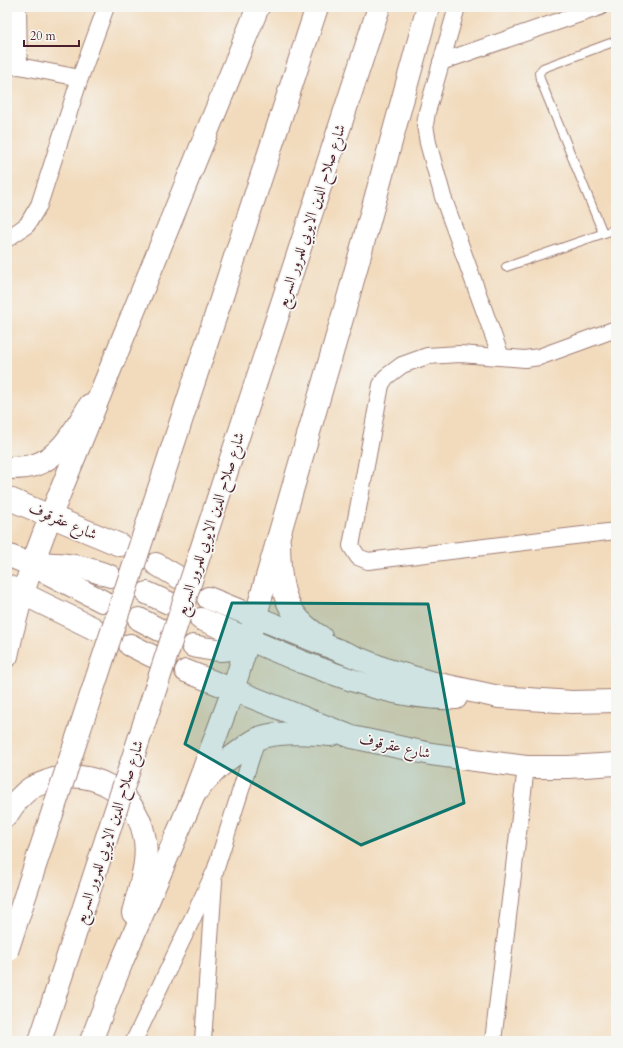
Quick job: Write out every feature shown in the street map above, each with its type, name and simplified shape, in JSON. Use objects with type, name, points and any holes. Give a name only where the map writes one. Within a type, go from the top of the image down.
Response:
[{"type":"main road","points":[[7,656],[12,628],[15,590],[32,565],[140,294],[258,7]]},
{"type":"main road","points":[[7,951],[317,7]]},
{"type":"main road","name":"شارع صلاح الدين الايوبي للمرور السريع","points":[[40,1041],[379,7]]},
{"type":"main road","points":[[91,1041],[123,959],[194,794],[233,690],[329,362],[428,7]]},
{"type":"main road","points":[[7,468],[35,465],[49,458],[62,447],[105,381]]},
{"type":"main road","name":"شارع عقرقوف","points":[[7,498],[120,545]]},
{"type":"main road","points":[[278,537],[279,573],[283,590],[292,611],[318,636],[353,657]]},
{"type":"main road","points":[[7,555],[32,565],[102,601]]},
{"type":"main road","points":[[32,565],[66,564],[89,568],[110,576]]},
{"type":"main road","points":[[156,564],[178,577]]},
{"type":"main road","points":[[15,590],[93,628]]},
{"type":"main road","points":[[147,593],[169,603]]},
{"type":"main road","points":[[208,598],[385,669],[430,682],[499,697]]},
{"type":"main road","points":[[139,619],[160,630]]},
{"type":"main road","points":[[201,619],[326,671],[397,693],[437,699],[499,697],[572,702],[616,701]]},
{"type":"main road","points":[[193,646],[220,651],[240,647],[248,639]]},
{"type":"main road","points":[[130,645],[152,656]]},
{"type":"main road","name":"شارع عقرقوف","points":[[186,671],[352,737],[431,754],[526,767],[568,767],[616,764]]},
{"type":"main road","points":[[194,794],[211,773],[257,739],[281,734],[312,734],[352,737]]},
{"type":"main road","points":[[7,815],[19,799],[32,787],[61,777],[79,776],[94,779],[105,784],[125,798],[141,822],[145,836],[146,856],[123,959]]},
{"type":"street","points":[[18,7],[13,67],[80,78]]},
{"type":"street","points":[[7,238],[27,225],[39,205],[80,78],[106,7]]},
{"type":"street","points":[[457,7],[426,112],[425,125],[428,143],[444,197],[501,357]]},
{"type":"street","points":[[441,62],[562,13],[600,7]]},
{"type":"street","points":[[616,329],[539,357],[525,359],[460,354],[427,356],[402,365],[386,377],[381,385],[351,546],[358,557],[368,561],[616,531]]},
{"type":"street","points":[[134,1041],[215,871],[257,739]]},
{"type":"street","points":[[493,1041],[526,767]]},
{"type":"street","points":[[203,1041],[215,871]]},
{"type":"lane","points":[[603,233],[540,79],[539,73],[543,68],[616,41]]},
{"type":"lane","points":[[506,267],[616,229]]},
{"type":"highlighted area","points":[[232,603],[428,604],[464,803],[361,845],[185,744]]}]
